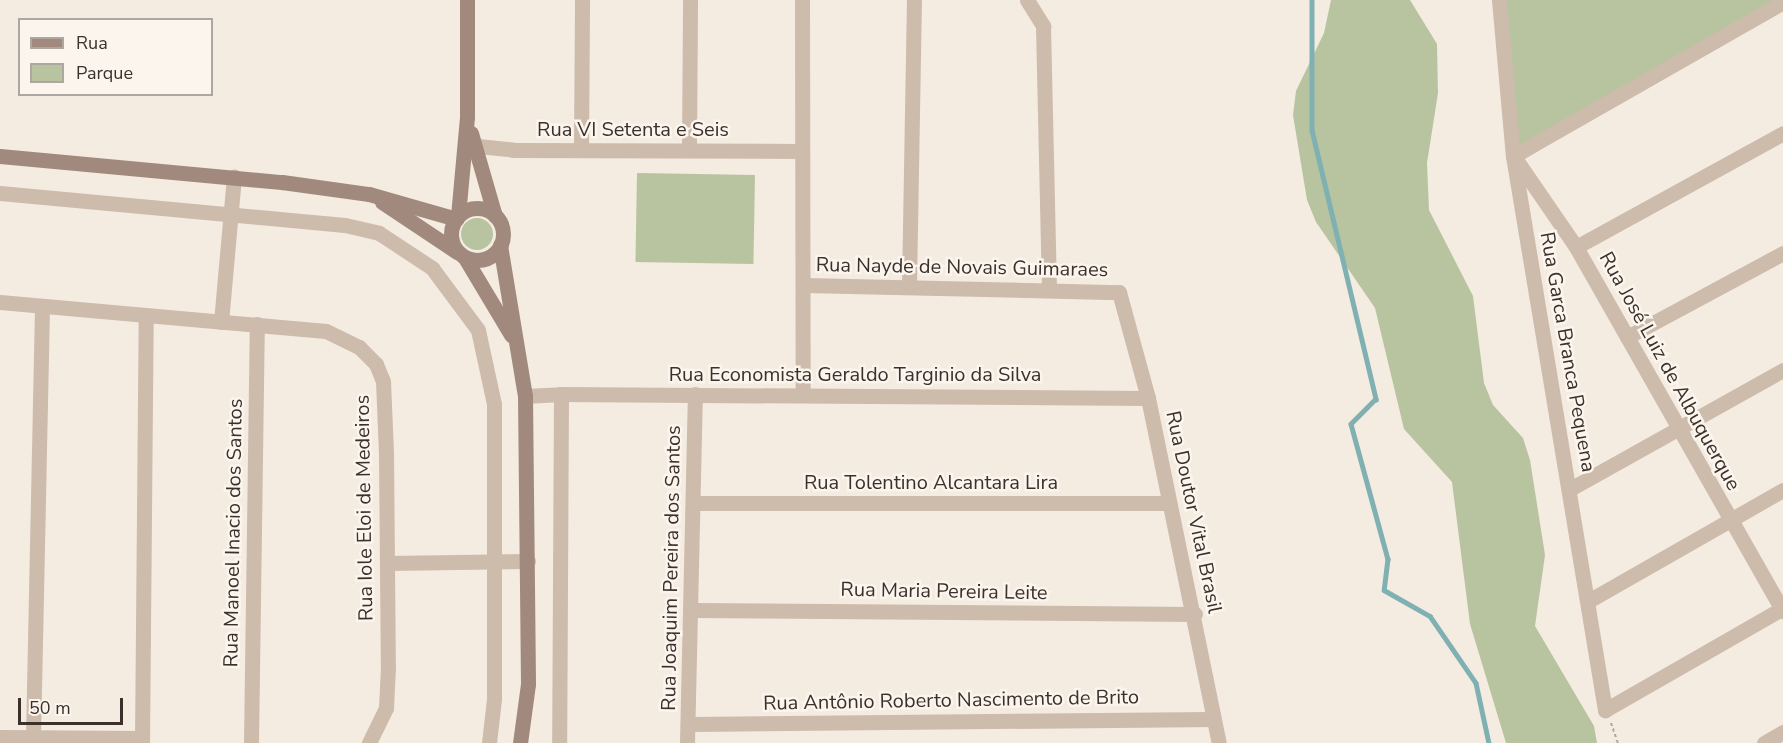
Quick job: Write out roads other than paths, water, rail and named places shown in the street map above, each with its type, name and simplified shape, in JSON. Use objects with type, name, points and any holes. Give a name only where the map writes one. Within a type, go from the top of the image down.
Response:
[{"type":"main road","points":[[467,0],[467,117],[470,140],[495,216],[503,230],[500,245],[525,396],[528,684],[520,743]]},
{"type":"main road","points":[[470,140],[457,218],[451,234],[515,343]]},
{"type":"main road","points":[[0,156],[234,177],[369,194],[457,218],[476,208],[495,216]]},
{"type":"main road","points":[[369,194],[462,256],[485,259],[500,245]]},
{"type":"street","points":[[581,149],[582,0]]},
{"type":"street","points":[[689,150],[690,0]]},
{"type":"street","points":[[802,0],[803,393]]},
{"type":"street","points":[[909,285],[914,0]]},
{"type":"street","points":[[1027,0],[1043,26],[1049,289]]},
{"type":"street","name":"Rua Garca Branca Pequena","points":[[1499,0],[1513,156],[1590,600],[1605,710],[1783,609]]},
{"type":"street","points":[[1513,156],[1783,2]]},
{"type":"street","points":[[1576,247],[1783,133]]},
{"type":"street","name":"Rua VI Setenta e Seis","points":[[470,140],[514,150],[802,150]]},
{"type":"street","name":"Rua José Luiz de Albuquerque","points":[[1513,156],[1576,247],[1676,427],[1783,609]]},
{"type":"street","points":[[220,322],[227,214],[234,177]]},
{"type":"street","points":[[0,193],[227,214],[379,233],[416,255],[458,299],[478,330],[490,371],[496,560],[489,743]]},
{"type":"street","points":[[1627,338],[1783,252]]},
{"type":"street","name":"Rua Nayde de Novais Guimaraes","points":[[804,285],[909,285],[1119,292]]},
{"type":"street","name":"Rua Doutor Vital Brasil","points":[[1119,292],[1148,398],[1169,503],[1195,614],[1219,743]]},
{"type":"street","name":"Rua Iole Eloi de Medeiros","points":[[0,302],[146,317],[326,331],[359,347],[376,364],[383,381],[387,563],[386,708],[369,743]]},
{"type":"street","points":[[33,737],[42,306]]},
{"type":"street","points":[[0,737],[142,741],[146,317]]},
{"type":"street","name":"Rua Manoel Inacio dos Santos","points":[[251,743],[257,324]]},
{"type":"street","points":[[1570,489],[1676,427],[1783,370]]},
{"type":"street","name":"Rua Economista Geraldo Targinio da Silva","points":[[525,396],[803,393],[1148,398]]},
{"type":"street","points":[[559,743],[561,394]]},
{"type":"street","name":"Rua Joaquim Pereira dos Santos","points":[[687,743],[690,724],[695,394]]},
{"type":"street","points":[[1590,600],[1783,490]]},
{"type":"street","name":"Rua Tolentino Alcantara Lira","points":[[693,502],[1169,503]]},
{"type":"street","points":[[387,563],[528,561]]},
{"type":"street","name":"Rua Maria Pereira Leite","points":[[692,610],[1195,614]]},
{"type":"street","name":"Rua Antônio Roberto Nascimento de Brito","points":[[690,724],[1214,719]]},
{"type":"street","points":[[1764,743],[1783,732]]},
{"type":"waterway","points":[[1312,0],[1312,130],[1376,399],[1351,424],[1388,559],[1384,590],[1430,616],[1476,683],[1489,743]]}]
